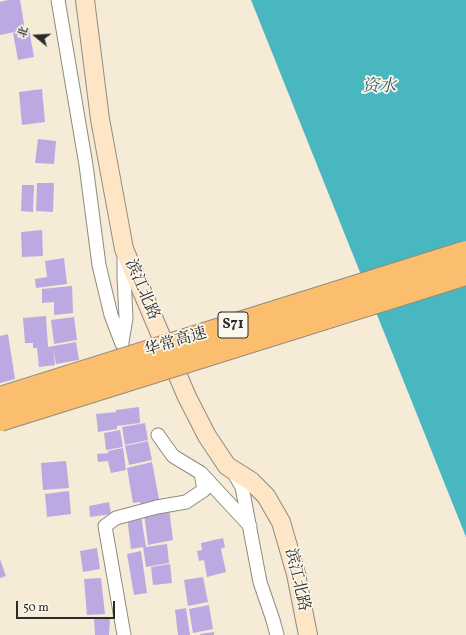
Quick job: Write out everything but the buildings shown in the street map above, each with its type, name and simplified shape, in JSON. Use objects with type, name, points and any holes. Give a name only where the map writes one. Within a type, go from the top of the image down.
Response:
[{"type":"highway","name":"华常高速","points":[[0,398],[466,252]]},
{"type":"highway","name":"华常高速","points":[[0,420],[466,274]]},
{"type":"street","points":[[58,0],[86,165],[99,265],[111,315],[122,344],[126,318],[124,249]]},
{"type":"street","name":"滨江北路","points":[[85,0],[100,119],[124,249],[187,397],[207,436],[227,466],[250,481],[266,496],[281,522],[296,574],[308,635]]},
{"type":"street","points":[[158,435],[173,456],[201,473],[250,526]]},
{"type":"street","points":[[232,470],[242,487],[260,582],[277,635]]},
{"type":"street","points":[[124,635],[105,526],[116,518],[157,507],[186,502],[204,490],[201,473]]},
{"type":"water","name":"资水","points":[[251,0],[466,0],[466,537]]}]
